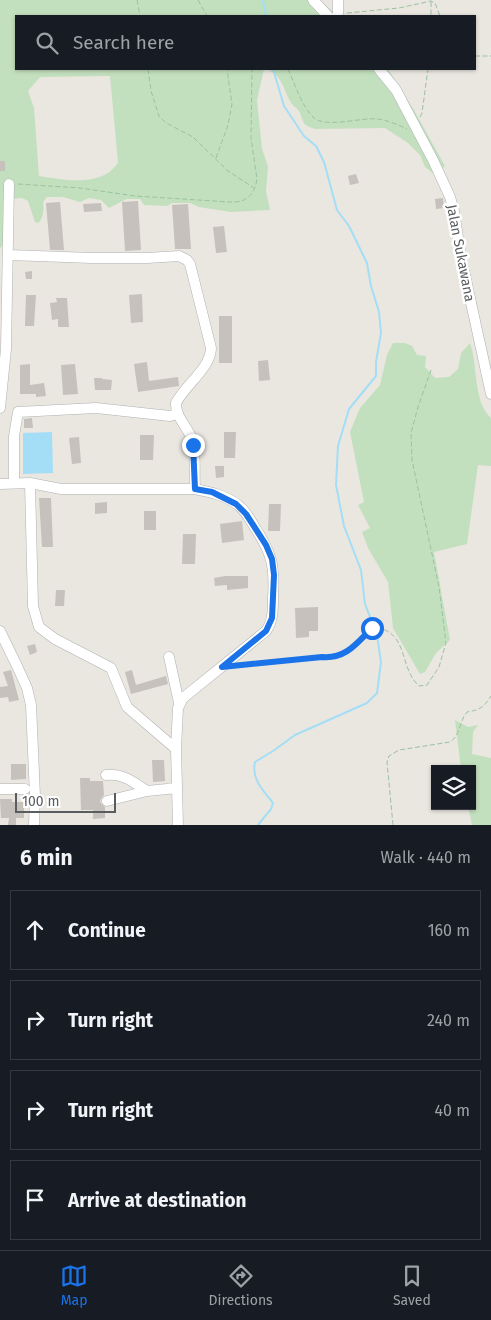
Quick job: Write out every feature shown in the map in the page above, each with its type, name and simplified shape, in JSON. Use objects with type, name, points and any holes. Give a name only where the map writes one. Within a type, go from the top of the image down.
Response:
[{"type":"street","points":[[313,0],[334,15],[338,0]]},
{"type":"street","name":"Jalan Sukawana","points":[[380,70],[396,90],[433,160],[452,203],[461,257],[491,394]]},
{"type":"street","points":[[0,408],[9,255],[9,184]]},
{"type":"street","points":[[9,255],[92,258],[179,256],[187,260],[190,264],[211,353],[206,363],[177,400],[175,407],[177,414],[187,428],[193,445],[195,489]]},
{"type":"street","points":[[483,358],[491,348]]},
{"type":"street","points":[[14,483],[14,436],[18,412],[96,408],[170,416],[177,414]]},
{"type":"street","points":[[0,484],[30,483],[57,489],[195,489],[219,495],[241,508],[266,545],[273,566],[272,614],[269,626],[266,631],[179,702]]},
{"type":"street","points":[[30,483],[33,606],[39,628],[55,639],[111,668],[128,707],[176,749]]},
{"type":"street","points":[[0,631],[27,688],[31,705],[35,796],[34,825]]},
{"type":"street","points":[[169,657],[179,702],[176,749],[178,825]]},
{"type":"street","points":[[106,775],[122,775],[147,791]]},
{"type":"street","points":[[107,801],[147,791],[177,788]]},
{"type":"street","points":[[0,789],[25,790]]},
{"type":"path","points":[[137,0],[140,15]]},
{"type":"path","points":[[198,0],[207,15]]},
{"type":"path","points":[[334,15],[399,8],[429,1],[435,4],[440,15]]},
{"type":"path","points":[[429,1],[432,15]]},
{"type":"path","points":[[476,56],[491,56]]},
{"type":"path","points":[[148,70],[151,91],[159,116],[166,123],[193,137],[228,171],[255,188]]},
{"type":"path","points":[[216,159],[228,125],[232,104],[227,70]]},
{"type":"path","points":[[9,184],[47,185],[135,196],[230,202],[244,200],[250,197],[257,179],[251,138],[252,70]]},
{"type":"path","points":[[288,70],[305,106],[315,119],[319,121],[331,123],[380,119],[419,135]]},
{"type":"path","points":[[418,118],[422,114],[428,70]]},
{"type":"path","points":[[222,667],[322,657],[333,658],[350,651],[372,628],[382,628],[396,637],[413,680],[419,686],[427,685],[432,678],[446,644],[439,587],[412,460],[411,433],[431,370]]},
{"type":"path","points":[[393,825],[387,762],[389,756],[399,750],[450,742],[456,738],[464,715],[467,712],[479,710],[491,696]]},
{"type":"green space","points":[[0,0],[320,0],[337,15],[15,15],[15,70],[264,70],[257,100],[262,149],[268,166],[266,191],[270,210],[231,212],[199,207],[190,203],[172,203],[167,206],[144,205],[140,199],[127,199],[109,208],[101,200],[89,198],[80,202],[63,197],[47,197],[43,202],[42,216],[38,223],[35,222],[28,201],[19,198],[5,204],[7,227],[0,248]],"holes":[[[110,76],[118,163],[111,170],[98,177],[82,180],[64,180],[39,176],[34,108],[28,91],[40,77]]]},
{"type":"green space","points":[[269,70],[389,70],[414,110],[445,166],[435,175],[425,167],[420,155],[408,143],[385,128],[315,129],[306,125],[299,111],[291,103],[282,83]]},
{"type":"green space","points":[[393,343],[405,343],[412,346],[417,355],[426,356],[425,367],[435,378],[449,377],[458,369],[461,353],[470,343],[481,403],[491,418],[491,466],[478,465],[467,544],[434,552],[450,640],[436,653],[425,672],[420,674],[393,628],[388,582],[368,548],[362,532],[370,528],[358,505],[364,502],[350,432],[360,408],[380,385],[387,355]]},
{"type":"green space","points":[[455,720],[468,727],[478,725],[473,732],[472,754],[491,758],[491,825],[472,825],[469,810],[476,810],[476,765],[461,765]]},
{"type":"water","points":[[52,432],[53,473],[23,474],[23,433]]},
{"type":"building","points":[[0,161],[5,161],[5,171],[0,171]]},
{"type":"building","points":[[356,174],[359,183],[350,185],[348,176]]},
{"type":"building","points":[[443,198],[444,208],[436,209],[435,199]]},
{"type":"building","points":[[138,201],[141,250],[125,251],[122,202]]},
{"type":"building","points":[[60,202],[64,250],[50,250],[46,203]]},
{"type":"building","points":[[101,203],[102,211],[84,212],[83,204]]},
{"type":"building","points":[[188,204],[191,249],[175,249],[172,205]]},
{"type":"building","points":[[224,226],[227,252],[216,253],[213,227]]},
{"type":"building","points":[[32,271],[32,279],[26,279],[25,272]]},
{"type":"building","points":[[142,294],[143,322],[131,323],[129,295]]},
{"type":"building","points":[[26,295],[36,295],[34,326],[25,326]]},
{"type":"building","points":[[56,298],[67,298],[69,327],[58,327],[58,319],[52,320],[50,303],[57,302]]},
{"type":"building","points":[[219,316],[232,316],[232,363],[219,363]]},
{"type":"building","points":[[268,360],[270,380],[259,381],[258,361]]},
{"type":"building","points":[[147,362],[149,381],[178,377],[179,386],[138,392],[134,364]]},
{"type":"building","points":[[30,364],[30,385],[44,383],[46,396],[36,397],[36,394],[20,394],[20,365]]},
{"type":"building","points":[[75,364],[78,394],[63,395],[61,365]]},
{"type":"building","points":[[94,378],[112,380],[111,390],[95,390]]},
{"type":"building","points":[[32,418],[33,428],[24,428],[24,419]]},
{"type":"building","points":[[224,432],[236,432],[235,458],[224,458]]},
{"type":"building","points":[[140,435],[154,435],[153,460],[140,460]]},
{"type":"building","points":[[79,437],[81,463],[72,464],[69,438]]},
{"type":"building","points":[[215,466],[224,466],[224,477],[216,478]]},
{"type":"building","points":[[39,498],[51,498],[53,547],[42,547]]},
{"type":"building","points":[[107,502],[107,513],[95,514],[95,503]]},
{"type":"building","points":[[269,504],[281,504],[280,531],[268,531]]},
{"type":"building","points":[[144,511],[156,511],[156,530],[144,530]]},
{"type":"building","points":[[242,521],[244,540],[222,543],[220,524]]},
{"type":"building","points":[[183,534],[196,534],[195,564],[182,564]]},
{"type":"building","points":[[248,576],[248,588],[227,590],[227,585],[215,586],[214,578]]},
{"type":"building","points":[[56,590],[65,590],[64,606],[55,606]]},
{"type":"building","points":[[318,607],[318,631],[309,631],[309,637],[296,638],[295,608]]},
{"type":"building","points":[[35,644],[37,652],[30,655],[27,646]]},
{"type":"building","points":[[11,670],[19,700],[9,702],[8,697],[0,698],[0,687],[8,686],[3,672]]},
{"type":"building","points":[[132,670],[136,685],[166,676],[168,684],[131,694],[125,672]]},
{"type":"building","points":[[152,760],[164,760],[165,781],[153,782]]},
{"type":"building","points":[[11,764],[26,764],[26,779],[11,780]]},
{"type":"building","points":[[80,778],[90,778],[90,781],[103,781],[104,795],[100,802],[105,807],[105,818],[93,819],[93,810],[81,810]]},
{"type":"building","points":[[0,799],[24,802],[24,818],[16,818],[16,825],[8,825],[9,818],[1,818]]},
{"type":"waterway","points":[[263,0],[266,15]]},
{"type":"waterway","points":[[258,825],[271,809],[273,803],[256,779],[255,762],[295,735],[367,703],[377,693],[381,662],[377,635],[365,604],[361,570],[344,526],[336,485],[338,446],[349,409],[376,376],[376,362],[381,333],[379,312],[371,286],[367,263],[349,226],[337,210],[324,162],[316,146],[304,136],[284,106],[273,70]]},
{"type":"route","points":[[193,445],[195,489],[212,492],[230,500],[241,508],[266,545],[273,566],[272,614],[269,626],[266,631],[222,667],[322,657],[333,658],[350,651],[372,628]]}]
